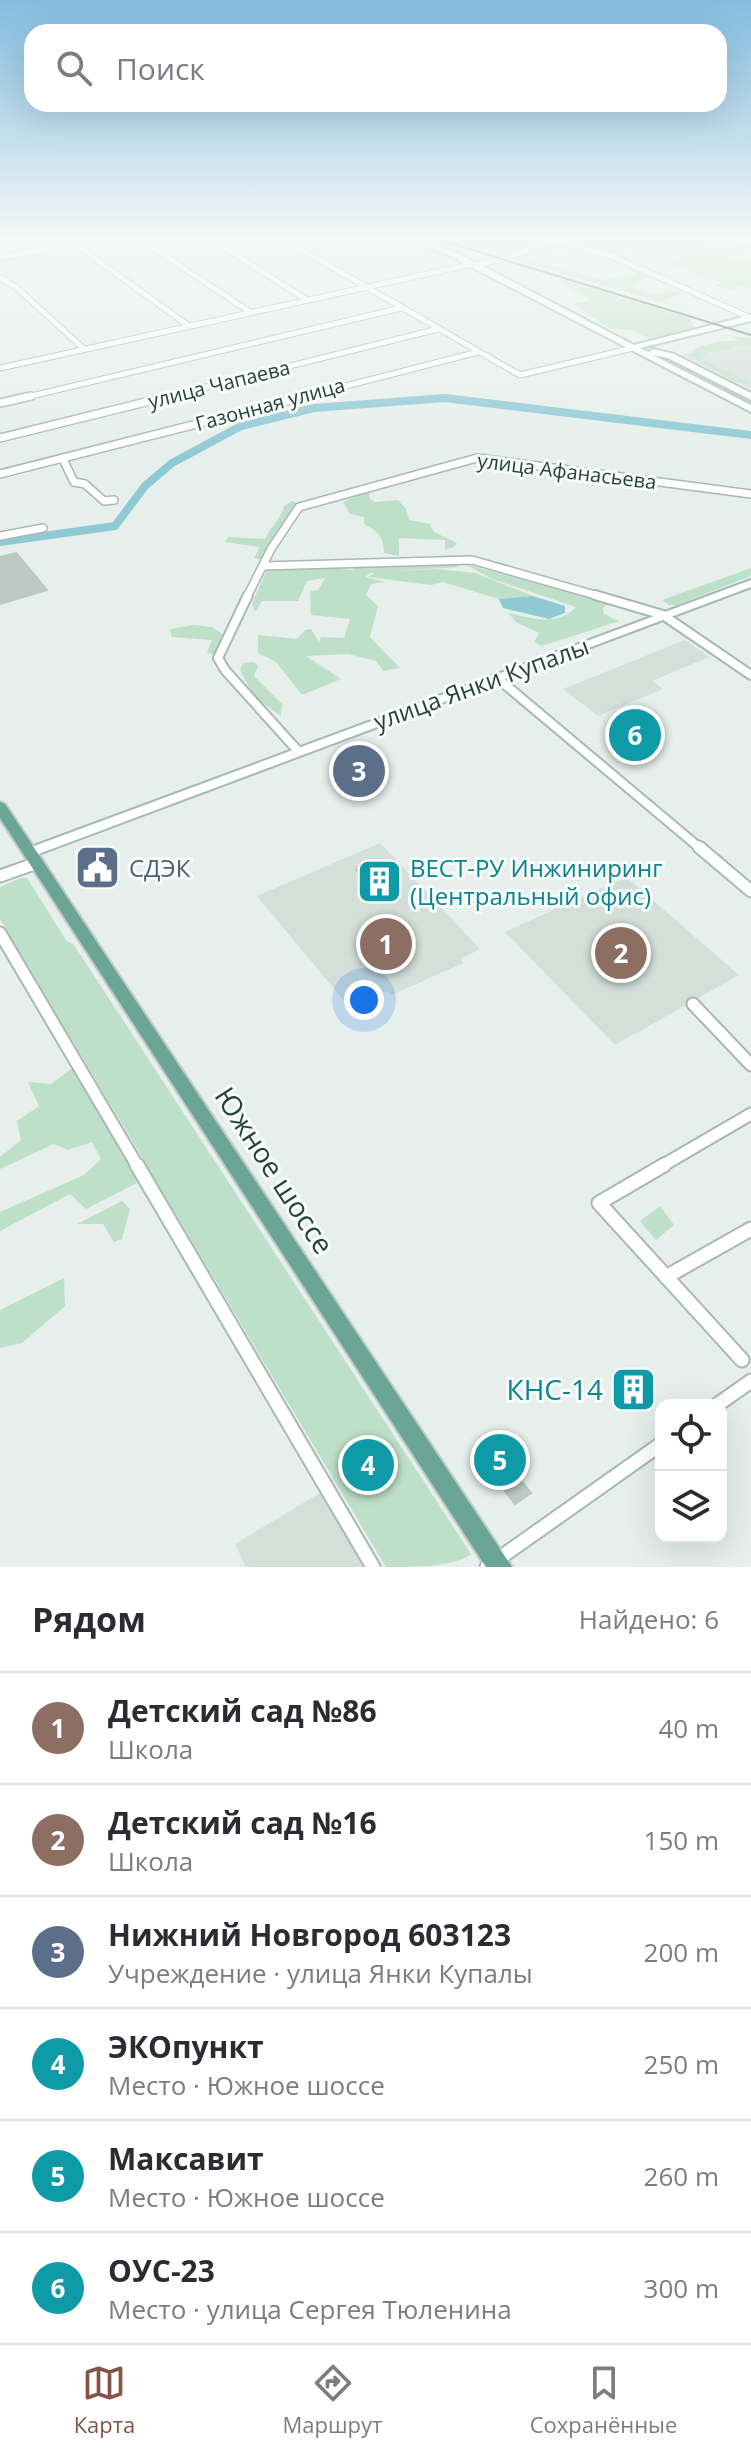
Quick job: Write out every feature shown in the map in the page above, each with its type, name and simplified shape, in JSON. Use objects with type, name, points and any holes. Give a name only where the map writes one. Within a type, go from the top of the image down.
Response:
[{"type":"main road","points":[[563,311],[633,348],[663,357],[751,397]]},
{"type":"main road","points":[[633,348],[751,318]]},
{"type":"main road","points":[[648,344],[663,357],[751,409]]},
{"type":"main road","name":"улица Янки Купалы","points":[[34,857],[298,751],[751,583]]},
{"type":"main road","name":"Южное шоссе","points":[[0,807],[495,1565]]},
{"type":"street","points":[[42,311],[84,349]]},
{"type":"street","points":[[168,311],[189,326]]},
{"type":"street","points":[[0,368],[254,311]]},
{"type":"street","points":[[0,403],[388,311]]},
{"type":"street","points":[[407,311],[520,375],[633,348]]},
{"type":"street","name":"улица Чапаева","points":[[0,438],[438,329]]},
{"type":"street","name":"Газонная улица","points":[[0,474],[478,352]]},
{"type":"street","points":[[63,459],[74,482],[85,484],[104,501],[114,500]]},
{"type":"street","name":"улица Афанасьева","points":[[298,751],[225,670],[218,658],[263,566],[299,507],[469,459],[751,494]]},
{"type":"street","points":[[0,536],[43,528]]},
{"type":"street","points":[[263,566],[462,558],[663,615],[751,675]]},
{"type":"street","points":[[496,677],[751,891]]},
{"type":"street","name":"улица Янки Купалы","points":[[0,876],[34,857]]},
{"type":"street","points":[[0,933],[373,1567]]},
{"type":"street","points":[[693,1004],[746,1053],[751,1065]]},
{"type":"street","points":[[742,1360],[599,1203],[751,1114]]},
{"type":"street","points":[[666,1277],[751,1229]]},
{"type":"street","points":[[726,1399],[751,1381]]},
{"type":"street","points":[[495,1565],[655,1448]]},
{"type":"shaded area","points":[[751,338],[751,389],[682,355],[723,341],[731,344]]},
{"type":"shaded area","points":[[685,640],[709,657],[652,681],[663,689],[598,716],[563,689]]},
{"type":"shaded area","points":[[380,843],[480,949],[461,959],[463,963],[392,995],[387,991],[351,1009],[257,896]]},
{"type":"shaded area","points":[[626,877],[739,975],[615,1045],[505,932]]},
{"type":"shaded area","points":[[320,1493],[364,1567],[246,1567],[235,1544]]},
{"type":"green space","points":[[584,311],[666,311],[689,318],[696,329],[649,339],[632,330],[611,329]]},
{"type":"green space","points":[[730,336],[751,338],[751,345],[732,345],[731,350],[708,352],[700,358],[751,384],[734,382],[690,355],[695,353],[692,350],[710,344],[740,341]]},
{"type":"green space","points":[[370,490],[369,498],[375,502],[398,500],[406,509],[409,520],[430,524],[434,532],[457,543],[445,550],[445,540],[399,538],[399,556],[384,553],[379,535],[364,524],[364,517],[350,514],[343,502]]},
{"type":"green space","points":[[292,501],[299,504],[279,529],[262,560],[254,558],[260,547],[225,542],[228,537],[265,539],[284,506]]},
{"type":"green space","points":[[354,563],[452,563],[459,567],[390,571],[437,569],[475,573],[533,596],[499,599],[443,582],[431,585],[368,577],[375,573],[370,573],[365,577],[385,582],[371,584],[366,595],[378,606],[370,637],[400,668],[383,671],[376,661],[348,654],[306,656],[341,679],[302,695],[276,662],[258,653],[258,635],[297,639],[305,630],[311,629],[319,642],[321,637],[344,638],[350,619],[311,615],[310,591],[318,590],[325,578],[307,581],[298,601],[262,601],[255,612],[252,603],[267,570],[312,566],[353,570]]},
{"type":"green space","points":[[465,564],[609,603],[603,608],[604,614],[619,621],[542,646],[534,642],[539,633],[516,622],[508,613],[553,619],[576,607],[492,579]]},
{"type":"green space","points":[[751,568],[751,576],[677,605],[669,605],[662,600]]},
{"type":"green space","points":[[194,625],[212,627],[224,635],[215,655],[207,652],[212,640],[172,637],[170,629]]},
{"type":"green space","points":[[254,662],[258,666],[254,676],[282,704],[281,716],[254,697],[240,670],[243,663]]},
{"type":"green space","points":[[27,878],[66,940],[74,945],[471,1554],[444,1564],[386,1567],[0,919],[0,887]]},
{"type":"green space","points":[[75,1066],[141,1181],[86,1209],[70,1194],[0,1231],[0,1212],[84,1175],[101,1159],[92,1142],[68,1150],[54,1144],[0,1169],[0,1157],[21,1140],[17,1121],[39,1106],[28,1082],[51,1084]]},
{"type":"green space","points":[[122,1201],[130,1209],[122,1239],[114,1242],[103,1224],[77,1224]]},
{"type":"green space","points":[[660,1206],[674,1225],[656,1240],[640,1221]]},
{"type":"green space","points":[[64,1278],[65,1306],[22,1343],[0,1348],[0,1310]]},
{"type":"water","points":[[533,596],[565,606],[565,613],[549,619],[503,608],[499,599]]},
{"type":"building","points":[[16,553],[47,590],[0,604],[0,557]]},
{"type":"building","name":"ВЕСТ-РУ Инжиниринг (Центральный офис)","points":[[374,863],[401,892],[384,900],[356,870]]},
{"type":"building","name":"КНС-14","points":[[634,1379],[641,1382],[644,1389],[641,1396],[634,1399],[627,1396],[624,1389],[627,1382]]},
{"type":"building","points":[[504,1439],[522,1464],[513,1470],[531,1493],[515,1504],[478,1456]]},
{"type":"waterway","points":[[0,542],[115,526],[145,486],[172,463],[241,426],[314,408],[445,398],[751,435]]},
{"type":"tram line","points":[[673,311],[751,335]]},
{"type":"place","name":"ОУС-23","points":[[635,735]]},
{"type":"place","name":"Нижний Новгород 603123","points":[[359,771]]},
{"type":"place","name":"СДЭК","points":[[98,867]]},
{"type":"place","name":"ВЕСТ-РУ Инжиниринг (Центральный офис)","points":[[379,881]]},
{"type":"place","name":"Детский сад №86","points":[[386,944]]},
{"type":"place","name":"Детский сад №16","points":[[621,953]]},
{"type":"place","name":"КНС-14","points":[[634,1389]]},
{"type":"place","name":"Максавит","points":[[500,1460]]},
{"type":"place","name":"ЭКОпункт","points":[[368,1465]]}]
